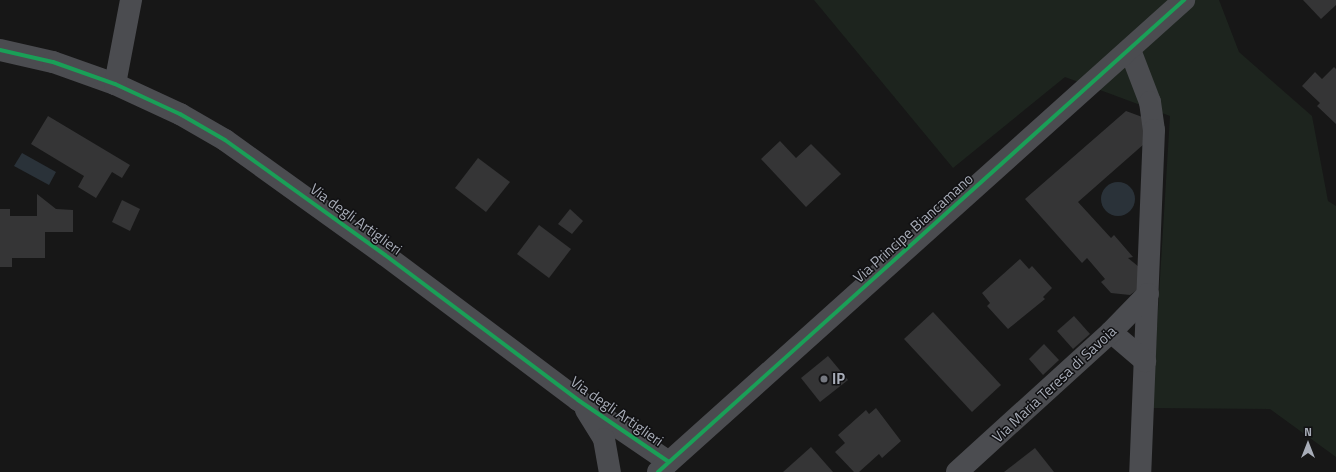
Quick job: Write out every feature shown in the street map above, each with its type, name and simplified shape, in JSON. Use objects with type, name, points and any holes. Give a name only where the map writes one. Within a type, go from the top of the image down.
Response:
[{"type":"street","points":[[115,84],[131,0]]},
{"type":"street","name":"Via Principe Biancamano","points":[[664,467],[1184,0]]},
{"type":"street","name":"Via degli Artiglieri","points":[[0,50],[53,62],[115,84],[180,114],[240,150],[578,400],[664,467]]},
{"type":"street","points":[[1130,50],[1147,93],[1153,121],[1148,294],[1140,472]]},
{"type":"street","name":"Via Maria Teresa di Savoia","points":[[957,472],[1111,332],[1148,294]]},
{"type":"street","points":[[1111,332],[1145,361]]},
{"type":"street","name":"Via degli Artiglieri","points":[[578,400],[597,424],[604,439],[610,472]]},
{"type":"shaded area","points":[[814,0],[1219,0],[1239,52],[1312,116],[1328,201],[1336,206],[1336,457],[1270,409],[1152,408],[1170,116],[1065,77],[953,168]]},
{"type":"shaded area","points":[[22,153],[56,172],[49,185],[14,166]]},
{"type":"shaded area","points":[[1118,182],[1124,183],[1130,187],[1134,193],[1134,205],[1130,211],[1124,215],[1118,216],[1112,215],[1106,211],[1102,205],[1101,199],[1102,193],[1106,187],[1112,183]]},
{"type":"building","points":[[1303,0],[1336,0],[1336,5],[1321,19]]},
{"type":"building","points":[[1334,67],[1336,69],[1336,124],[1317,106],[1320,103],[1302,86],[1315,72],[1322,79]]},
{"type":"building","points":[[1126,111],[1145,118],[1144,144],[1078,202],[1111,238],[1114,235],[1133,257],[1128,258],[1139,267],[1141,287],[1130,295],[1111,293],[1101,282],[1105,279],[1087,258],[1082,263],[1025,199]]},
{"type":"building","points":[[48,116],[130,165],[122,178],[112,172],[96,198],[78,187],[84,176],[31,144]]},
{"type":"building","points":[[780,141],[796,158],[811,144],[841,174],[806,207],[761,159]]},
{"type":"building","points":[[478,158],[510,182],[486,212],[455,188]]},
{"type":"building","points":[[37,194],[56,209],[73,210],[73,232],[45,232],[45,258],[12,258],[12,267],[0,267],[0,209],[10,209],[10,216],[37,216]]},
{"type":"building","points":[[122,200],[140,209],[130,231],[112,222]]},
{"type":"building","points":[[570,209],[583,221],[572,234],[558,224]]},
{"type":"building","points":[[539,225],[571,249],[549,278],[517,254]]},
{"type":"building","points":[[1020,259],[1029,269],[1032,266],[1052,288],[1043,297],[1045,299],[1008,329],[987,306],[990,303],[982,293]]},
{"type":"building","points":[[933,312],[1001,385],[972,412],[904,339]]},
{"type":"building","points":[[1074,316],[1090,334],[1073,349],[1057,331]]},
{"type":"building","points":[[1044,344],[1059,360],[1043,375],[1029,359]]},
{"type":"building","name":"IP","points":[[828,356],[848,380],[820,402],[801,378]]},
{"type":"building","points":[[876,408],[901,441],[882,458],[879,454],[859,472],[854,472],[835,452],[845,443],[838,435],[866,410],[869,414]]},
{"type":"building","points":[[811,447],[833,472],[783,472]]},
{"type":"building","points":[[1035,448],[1054,472],[1004,472]]},
{"type":"cycle path","points":[[658,472],[1184,0]]},
{"type":"cycle path","points":[[0,50],[53,62],[115,84],[180,114],[225,140],[385,255],[578,400],[669,462]]},
{"type":"place","name":"IP","points":[[824,379]]}]
